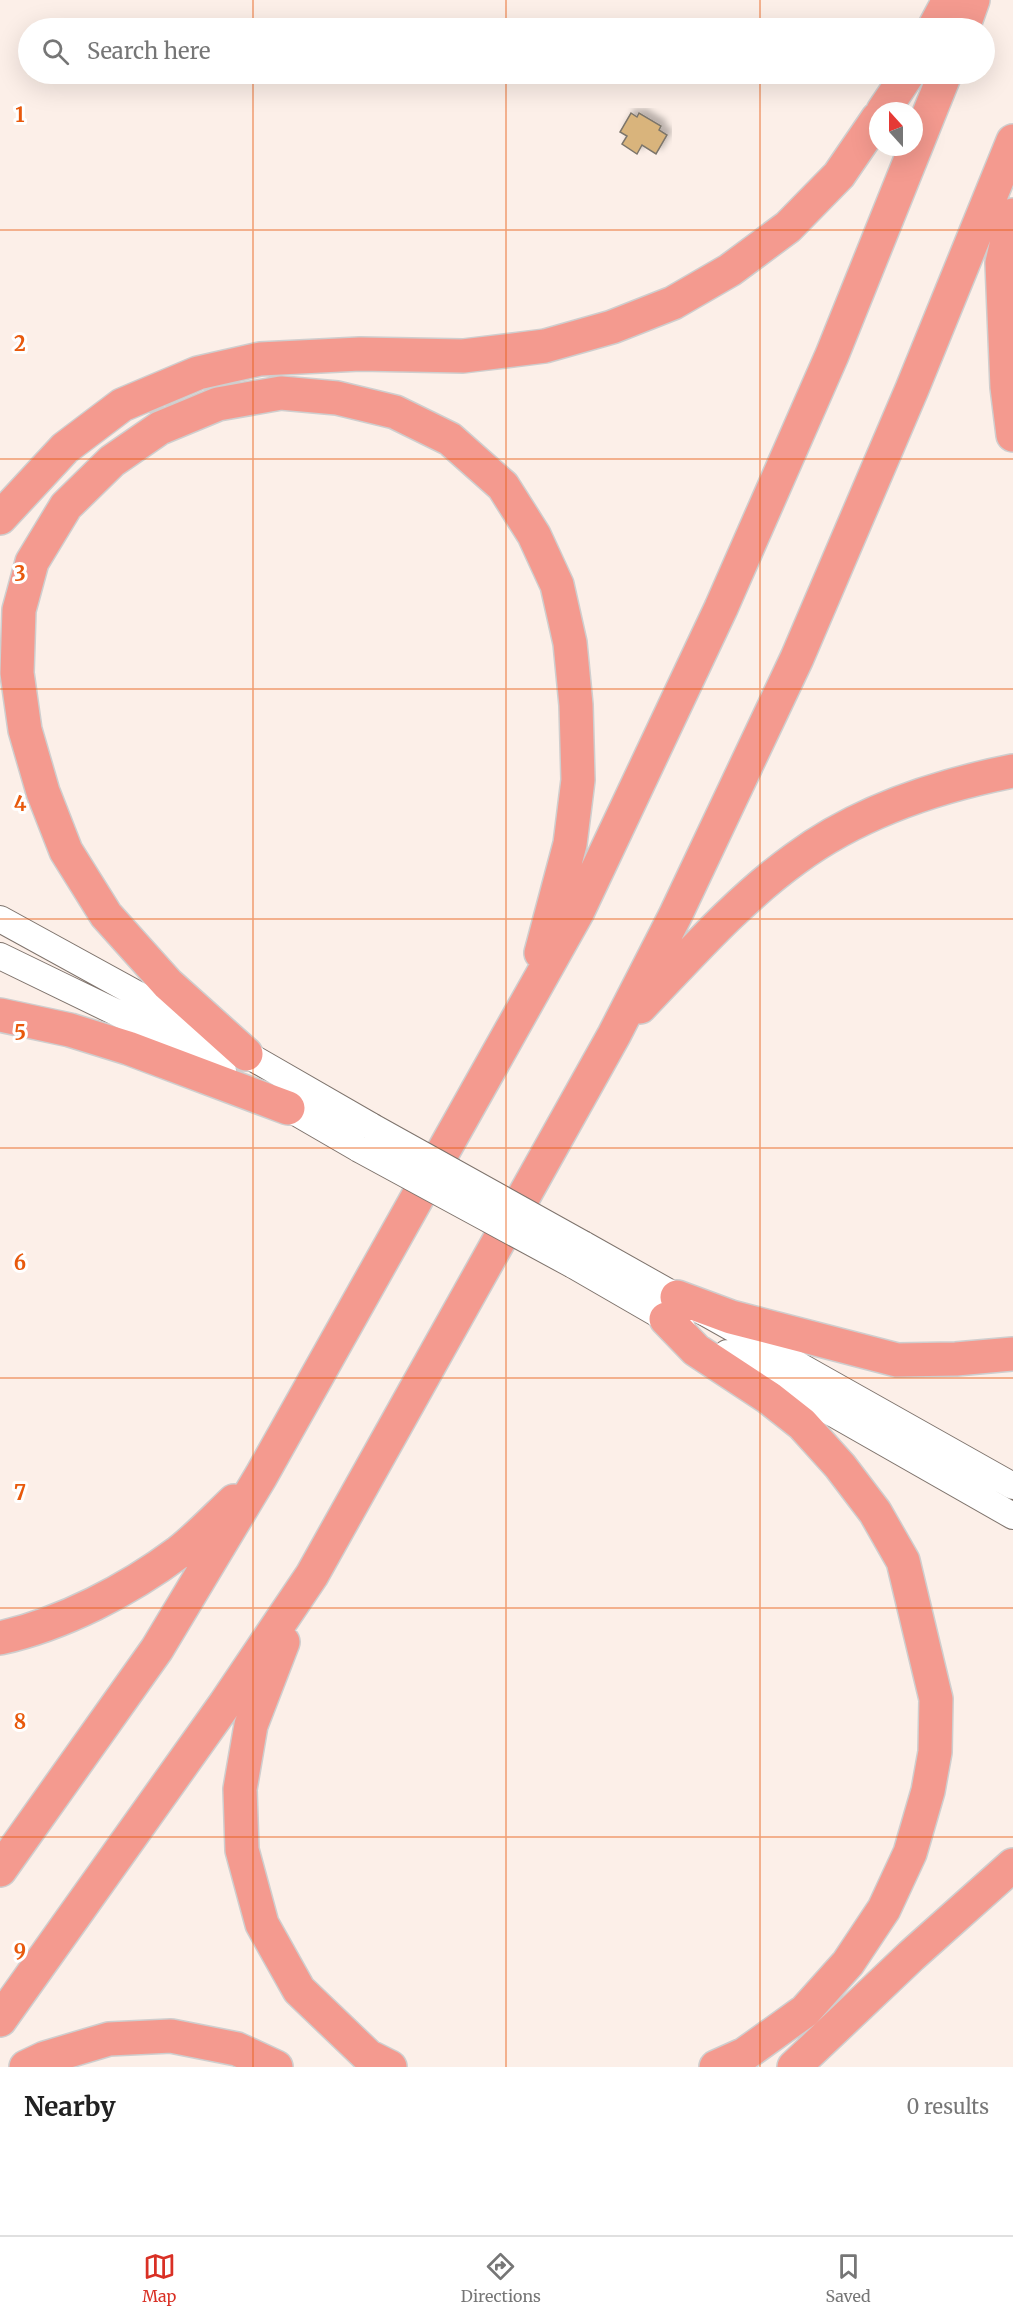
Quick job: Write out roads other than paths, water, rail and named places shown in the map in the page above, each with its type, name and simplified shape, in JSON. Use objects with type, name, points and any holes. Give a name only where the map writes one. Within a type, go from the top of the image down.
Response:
[{"type":"highway","points":[[939,18],[949,0]]},
{"type":"highway","points":[[967,18],[973,0]]},
{"type":"highway","points":[[889,102],[901,84]]},
{"type":"highway","points":[[0,1870],[157,1649],[261,1476],[577,913],[721,608],[832,355],[941,84]]},
{"type":"highway","points":[[0,518],[65,448],[122,405],[198,373],[260,359],[360,354],[463,356],[545,346],[612,327],[673,303],[730,270],[788,227],[839,175],[869,131]]},
{"type":"highway","points":[[0,2020],[225,1704],[312,1575],[614,1035],[675,916],[797,658],[912,389],[1013,141]]},
{"type":"highway","points":[[1013,215],[1002,263],[1007,387],[1013,435]]},
{"type":"highway","points":[[246,1054],[168,984],[106,915],[66,851],[43,792],[25,730],[17,673],[19,610],[32,562],[66,506],[112,461],[160,428],[218,404],[281,393],[337,398],[395,412],[450,439],[504,486],[534,535],[557,585],[570,643],[576,705],[578,780],[570,844],[529,1002]]},
{"type":"highway","points":[[614,1035],[726,917],[795,858],[845,828],[899,802],[1013,771]]},
{"type":"highway","points":[[0,1015],[70,1030],[128,1047],[288,1108]]},
{"type":"highway","points":[[672,1308],[731,1317],[897,1360],[956,1359],[1013,1354]]},
{"type":"highway","points":[[672,1308],[696,1350],[769,1398],[802,1424],[840,1466],[875,1512],[903,1561],[936,1699],[935,1752],[928,1791],[910,1853],[884,1909],[848,1963],[805,2011],[746,2054],[716,2067]]},
{"type":"highway","points":[[0,1638],[27,1632],[116,1593],[179,1551],[261,1476]]},
{"type":"highway","points":[[312,1575],[251,1725],[240,1789],[243,1850],[262,1924],[299,1990],[368,2056],[390,2067]]},
{"type":"highway","points":[[794,2067],[911,1956],[1013,1865]]},
{"type":"highway","points":[[26,2067],[45,2058],[109,2039],[171,2036],[237,2049],[276,2067]]},
{"type":"street","points":[[0,919],[246,1054],[371,1126],[578,1255],[672,1308],[1013,1486]]},
{"type":"street","points":[[0,956],[136,1023],[358,1149],[578,1255]]},
{"type":"street","points":[[672,1308],[1013,1516]]}]
